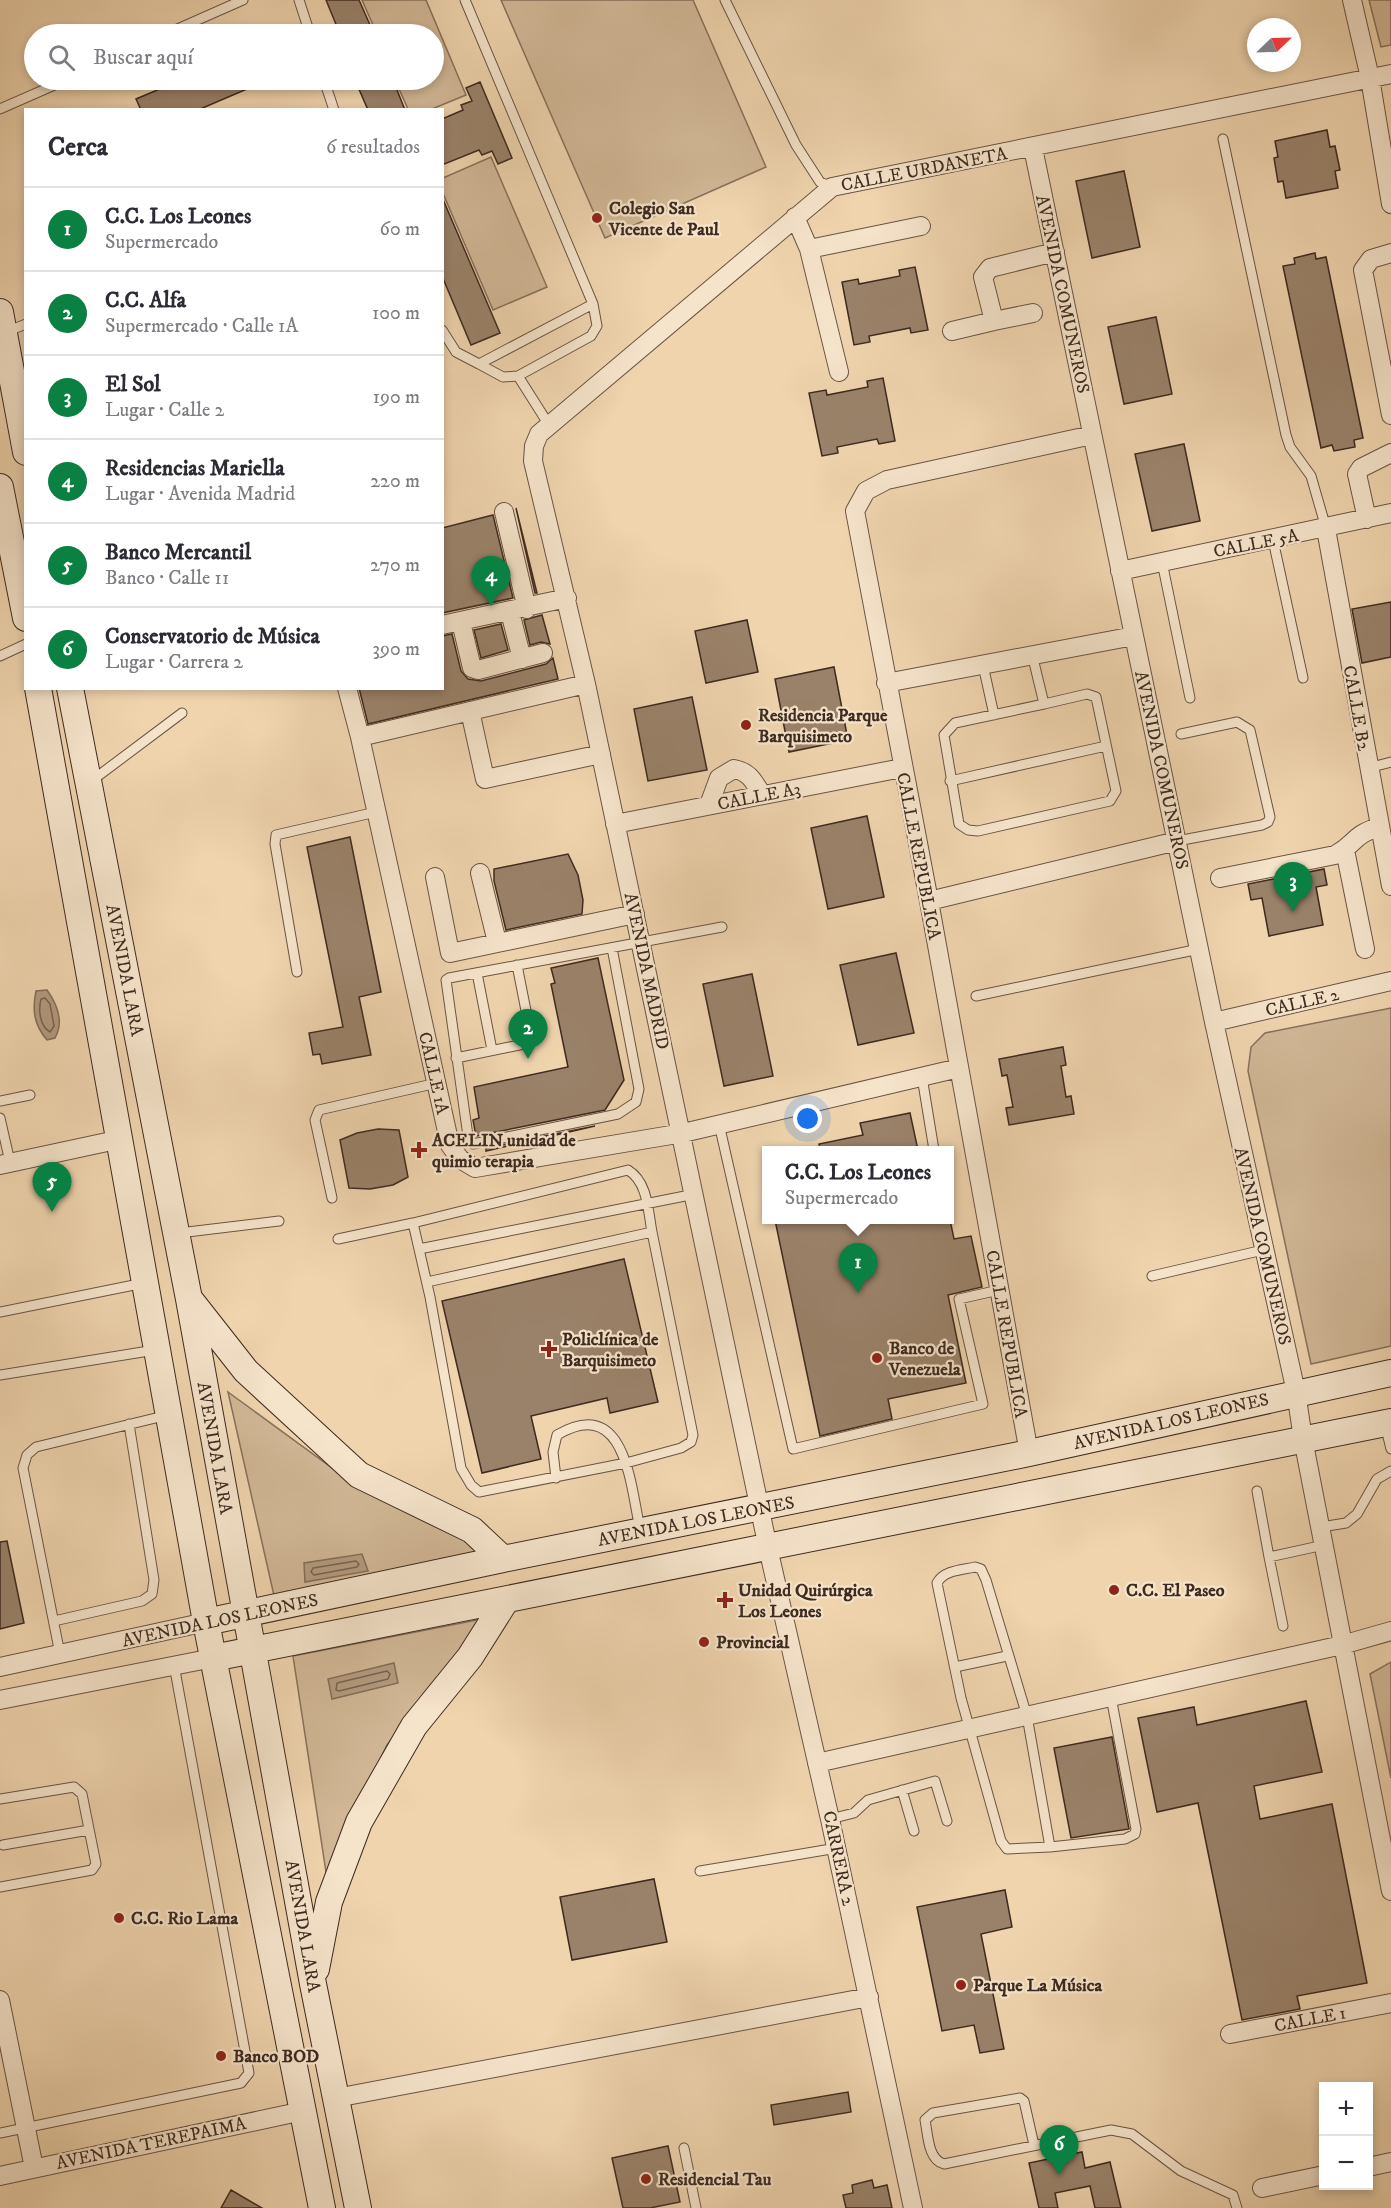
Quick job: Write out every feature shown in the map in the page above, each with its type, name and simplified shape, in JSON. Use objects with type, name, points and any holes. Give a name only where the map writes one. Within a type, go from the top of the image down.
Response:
[{"type":"street","points":[[1352,0],[1370,78],[1391,204]]},
{"type":"street","name":"CALLE URDANETA","points":[[544,430],[832,187],[1391,74]]},
{"type":"street","name":"AVENIDA COMUNEROS","points":[[1033,148],[1214,1022],[1296,1392],[1342,1645],[1391,1891]]},
{"type":"street","points":[[795,217],[809,249],[839,372]]},
{"type":"street","points":[[809,249],[921,226]]},
{"type":"street","points":[[994,321],[983,276],[985,271],[1054,252]]},
{"type":"street","points":[[1391,253],[1371,259],[1363,270],[1391,416]]},
{"type":"street","points":[[952,331],[1033,313]]},
{"type":"street","points":[[10,323],[24,440]]},
{"type":"street","name":"AVENIDA MADRID","points":[[544,430],[534,446],[533,461],[586,684],[762,1509]]},
{"type":"street","name":"CALLE REPUBLICA","points":[[1029,1454],[929,901],[855,511],[866,491],[886,480],[1092,435]]},
{"type":"street","points":[[1367,519],[1357,474],[1360,468],[1391,453]]},
{"type":"street","points":[[1,499],[5,536],[24,610]]},
{"type":"street","points":[[504,512],[518,610],[522,658]]},
{"type":"street","name":"CALLE 5A","points":[[1120,571],[1326,529],[1391,513]]},
{"type":"street","name":"CALLE B2","points":[[1326,529],[1368,768],[1382,819],[1391,886]]},
{"type":"street","points":[[444,625],[567,598]]},
{"type":"street","points":[[461,622],[472,668],[478,670],[543,653]]},
{"type":"street","points":[[886,683],[1134,636]]},
{"type":"street","points":[[360,737],[586,684]]},
{"type":"street","name":"AVENIDA LARA","points":[[38,690],[121,1139],[206,1622],[322,2208]]},
{"type":"street","name":"AVENIDA LARA","points":[[70,690],[189,1299],[313,1984],[358,2208]]},
{"type":"street","name":"CALLE 1A","points":[[348,690],[360,737],[450,1145],[460,1159],[475,1168],[683,1133],[959,1068]]},
{"type":"street","points":[[470,711],[485,779],[601,754]]},
{"type":"street","name":"CALLE A3","points":[[615,824],[902,768]]},
{"type":"street","points":[[709,805],[719,778],[734,770],[746,772],[762,795]]},
{"type":"street","points":[[1220,878],[1335,855],[1345,850],[1355,836],[1382,819]]},
{"type":"street","points":[[929,901],[1177,841]]},
{"type":"street","points":[[1345,850],[1365,949]]},
{"type":"street","points":[[480,873],[497,942]]},
{"type":"street","points":[[435,877],[450,953],[635,914]]},
{"type":"street","name":"CALLE 2","points":[[1214,1022],[1391,981]]},
{"type":"street","points":[[5,1163],[121,1139]]},
{"type":"street","points":[[189,1299],[246,1371],[359,1475],[472,1530],[503,1559]]},
{"type":"street","name":"AVENIDA LOS LEONES","points":[[0,1667],[503,1559],[1029,1454],[1296,1392],[1391,1373]]},
{"type":"street","name":"AVENIDA LOS LEONES","points":[[0,1700],[1388,1422]]},
{"type":"street","name":"CARRERA 2","points":[[762,1509],[768,1548],[837,1848],[913,2208]]},
{"type":"street","points":[[313,1984],[329,1902],[359,1822],[414,1726],[470,1657],[506,1600]]},
{"type":"street","points":[[817,1763],[1342,1645],[1391,1631]]},
{"type":"street","points":[[336,2098],[869,1997]]},
{"type":"street","points":[[0,2000],[34,2168]]},
{"type":"street","name":"CALLE 1","points":[[1230,2034],[1391,2003]]},
{"type":"street","name":"AVENIDA TEREPAIMA","points":[[0,2176],[303,2111]]},
{"type":"street","points":[[1373,2166],[1391,2162]]},
{"type":"street","points":[[1262,2188],[1319,2176]]},
{"type":"lane","points":[[189,24],[243,0]]},
{"type":"lane","points":[[299,0],[307,24]]},
{"type":"lane","points":[[444,333],[456,352],[503,377],[518,376],[591,336],[597,326],[593,304],[465,0]]},
{"type":"lane","points":[[725,0],[796,145],[820,182],[832,187]]},
{"type":"lane","points":[[0,109],[43,90]]},
{"type":"lane","points":[[327,90],[333,108]]},
{"type":"lane","points":[[1224,139],[1286,435],[1290,447],[1311,476],[1326,529]]},
{"type":"lane","points":[[479,364],[593,304]]},
{"type":"lane","points":[[518,376],[544,430]]},
{"type":"lane","points":[[1273,540],[1303,678]]},
{"type":"lane","points":[[1162,562],[1190,698]]},
{"type":"lane","points":[[0,656],[24,645]]},
{"type":"lane","points":[[1032,654],[1044,704]]},
{"type":"lane","points":[[983,664],[994,715]]},
{"type":"lane","points":[[1092,694],[1096,697],[1116,791],[1110,801],[989,828],[968,830],[959,824],[944,735],[955,723],[994,715],[1092,694]]},
{"type":"lane","points":[[88,784],[182,712]]},
{"type":"lane","points":[[1177,841],[1262,825],[1268,822],[1269,817],[1250,730],[1245,724],[1237,722],[1181,734]]},
{"type":"lane","points":[[950,781],[1106,746]]},
{"type":"lane","points":[[1368,768],[1391,762]]},
{"type":"lane","points":[[297,972],[275,844],[276,835],[376,812]]},
{"type":"lane","points":[[612,948],[639,1089],[636,1102],[618,1114],[475,1146],[468,1136],[445,984],[449,978],[722,927]]},
{"type":"lane","points":[[976,996],[1200,949]]},
{"type":"lane","points":[[456,1058],[524,1044],[531,1036],[517,965]]},
{"type":"lane","points":[[477,973],[492,1050]]},
{"type":"lane","points":[[922,1077],[933,1146]]},
{"type":"lane","points":[[332,1198],[315,1120],[319,1110],[436,1083]]},
{"type":"lane","points":[[0,1101],[30,1095]]},
{"type":"lane","points":[[0,1118],[5,1163]]},
{"type":"lane","points":[[719,1125],[793,1449],[983,1404],[959,1299],[999,1290]]},
{"type":"lane","points":[[338,1239],[628,1170],[636,1175],[647,1202],[693,1435],[691,1442],[681,1448],[626,1463],[479,1492],[471,1485],[461,1468],[427,1282],[413,1223]]},
{"type":"lane","points":[[419,1249],[695,1194]]},
{"type":"lane","points":[[176,1233],[279,1221]]},
{"type":"lane","points":[[427,1282],[652,1232]]},
{"type":"lane","points":[[1152,1276],[1263,1250]]},
{"type":"lane","points":[[0,1312],[146,1282]]},
{"type":"lane","points":[[0,1375],[158,1350]]},
{"type":"lane","points":[[60,1654],[23,1468],[27,1455],[36,1446],[170,1415]]},
{"type":"lane","points":[[1388,1422],[1391,1449]]},
{"type":"lane","points":[[54,1621],[142,1601],[152,1594],[154,1580],[129,1424]]},
{"type":"lane","points":[[556,1478],[553,1452],[557,1435],[574,1425],[599,1425],[614,1436],[626,1463],[641,1531]]},
{"type":"lane","points":[[1269,1557],[1323,1536],[1346,1523],[1357,1514],[1377,1479],[1391,1471]]},
{"type":"lane","points":[[1257,1491],[1283,1626]]},
{"type":"lane","points":[[1050,1847],[1027,1716],[981,1569],[975,1567],[948,1573],[936,1583],[955,1667],[1001,1841],[1007,1849],[1015,1850],[1050,1847],[1125,1839],[1134,1834],[1136,1829],[1111,1697]]},
{"type":"lane","points":[[955,1667],[1007,1656]]},
{"type":"lane","points":[[0,2133],[26,2125],[241,2083],[249,2073],[174,1665]]},
{"type":"lane","points":[[830,1819],[854,1813],[868,1800],[935,1781],[947,1821]]},
{"type":"lane","points":[[0,1798],[74,1787],[82,1794],[95,1868],[0,1887]]},
{"type":"lane","points":[[902,1790],[914,1831]]},
{"type":"lane","points":[[3,1845],[89,1830]]},
{"type":"lane","points":[[700,1871],[837,1848]]},
{"type":"lane","points":[[1034,2145],[1024,2102],[1020,2098],[933,2113],[925,2120],[933,2157],[944,2164],[1111,2130],[1132,2134],[1181,2171],[1233,2195],[1237,2208]]},
{"type":"lane","points":[[684,2148],[696,2208]]},
{"type":"shaded area","points":[[362,0],[426,0],[436,24],[373,24]]},
{"type":"shaded area","points":[[501,0],[693,0],[766,167],[605,238]]},
{"type":"shaded area","points":[[1369,0],[1391,0],[1391,45],[1381,47]]},
{"type":"shaded area","points":[[444,43],[466,95],[434,108],[408,108],[399,90],[444,90]]},
{"type":"shaded area","points":[[491,157],[547,287],[493,310],[444,196],[444,178]]},
{"type":"shaded area","points":[[1391,1008],[1391,1346],[1311,1364],[1248,1071],[1251,1047],[1265,1033]]},
{"type":"shaded area","points":[[228,1392],[335,1470],[484,1551],[275,1600]]},
{"type":"shaded area","points":[[487,1618],[387,1745],[326,1872],[293,1656]]},
{"type":"shaded area","points":[[1391,1662],[1391,1778],[1370,1674]]},
{"type":"water","points":[[47,990],[56,1007],[59,1026],[55,1038],[47,1040],[37,1023],[34,1005],[36,991]]},
{"type":"water","points":[[362,1554],[368,1571],[305,1582],[304,1563]]},
{"type":"water","points":[[394,1663],[398,1683],[332,1699],[328,1679]]},
{"type":"building","points":[[326,0],[359,0],[370,24],[336,24]]},
{"type":"building","points":[[480,82],[512,158],[498,164],[492,151],[482,155],[479,150],[444,164],[444,118],[463,110],[461,105],[472,101],[466,88]]},
{"type":"building","points":[[157,90],[245,90],[203,108],[140,108],[136,99]]},
{"type":"building","points":[[359,90],[397,90],[404,108],[367,108]]},
{"type":"building","points":[[1327,130],[1330,147],[1335,146],[1340,170],[1335,171],[1338,188],[1286,198],[1283,181],[1278,182],[1274,158],[1278,157],[1275,141]]},
{"type":"building","points":[[1124,171],[1140,247],[1092,258],[1076,181]]},
{"type":"building","points":[[444,202],[500,333],[471,345],[444,281]]},
{"type":"building","points":[[1315,253],[1316,259],[1326,257],[1363,438],[1354,440],[1355,447],[1334,451],[1332,445],[1321,448],[1283,266],[1295,264],[1294,258]]},
{"type":"building","points":[[915,267],[928,330],[911,333],[910,328],[869,336],[870,342],[854,345],[842,282],[858,279],[859,284],[900,276],[899,270]]},
{"type":"building","points":[[1156,317],[1172,394],[1124,404],[1108,327]]},
{"type":"building","points":[[883,378],[895,441],[879,444],[877,439],[837,447],[838,453],[822,456],[809,393],[826,390],[827,395],[868,387],[867,381]]},
{"type":"building","points":[[1184,444],[1200,521],[1152,531],[1135,454]]},
{"type":"building","points":[[516,508],[537,593],[535,593]]},
{"type":"building","points":[[493,515],[513,598],[444,613],[444,527]]},
{"type":"building","points":[[1391,602],[1391,657],[1362,663],[1352,609]]},
{"type":"building","points":[[542,615],[550,644],[541,642],[530,645],[524,620]]},
{"type":"building","points":[[747,620],[758,672],[706,683],[695,631]]},
{"type":"building","points":[[501,624],[508,650],[481,658],[474,630]]},
{"type":"building","points":[[452,634],[461,671],[468,679],[481,681],[546,664],[553,658],[558,679],[368,724],[360,690],[444,690],[444,636]]},
{"type":"building","points":[[834,667],[848,740],[789,752],[775,679]]},
{"type":"building","points":[[692,697],[707,770],[648,781],[634,709]]},
{"type":"building","points":[[867,816],[884,897],[828,909],[811,828]]},
{"type":"building","points":[[350,837],[381,992],[359,997],[371,1055],[322,1064],[320,1054],[313,1055],[309,1033],[343,1027],[307,847]]},
{"type":"building","points":[[568,854],[578,875],[583,900],[582,914],[506,930],[494,881],[494,869]]},
{"type":"building","points":[[1324,869],[1327,885],[1316,887],[1323,925],[1269,936],[1262,898],[1251,900],[1248,884]]},
{"type":"building","points":[[896,953],[914,1033],[858,1045],[840,965]]},
{"type":"building","points":[[598,958],[624,1080],[605,1110],[476,1136],[473,1120],[479,1118],[474,1087],[568,1067],[551,984],[555,983],[551,968]]},
{"type":"building","points":[[752,974],[773,1076],[724,1086],[703,984]]},
{"type":"building","points":[[1063,1047],[1066,1065],[1061,1066],[1066,1097],[1071,1096],[1074,1114],[1009,1125],[1006,1108],[1013,1107],[1007,1075],[1002,1076],[999,1059]]},
{"type":"building","points":[[910,1113],[917,1146],[819,1146],[819,1144],[863,1135],[860,1123]]},
{"type":"building","points":[[595,1126],[486,1151],[486,1148]]},
{"type":"building","points":[[378,1129],[399,1130],[408,1177],[393,1185],[370,1189],[349,1188],[340,1140],[357,1133]]},
{"type":"building","points":[[776,1224],[951,1224],[954,1239],[971,1236],[982,1287],[948,1295],[966,1383],[888,1399],[892,1419],[820,1436]]},
{"type":"building","name":"Policlínica de Barquisimeto","points":[[624,1259],[658,1402],[610,1413],[607,1398],[531,1416],[541,1459],[482,1473],[442,1301]]},
{"type":"building","points":[[7,1541],[24,1623],[0,1629],[0,1542]]},
{"type":"building","points":[[1306,1701],[1322,1772],[1254,1786],[1260,1819],[1332,1804],[1367,1983],[1297,1996],[1300,2009],[1242,2020],[1198,1803],[1157,1812],[1138,1718],[1194,1707],[1197,1725]]},
{"type":"building","points":[[1112,1737],[1129,1829],[1071,1838],[1054,1748]]},
{"type":"building","points":[[654,1879],[667,1942],[572,1960],[560,1897]]},
{"type":"building","name":"Parque La Música","points":[[1005,1890],[1012,1927],[981,1934],[1004,2049],[980,2053],[974,2025],[942,2031],[917,1907]]},
{"type":"building","points":[[848,2092],[851,2112],[774,2125],[771,2105]]},
{"type":"building","name":"Residencial Tau","points":[[668,2146],[680,2202],[650,2208],[623,2208],[612,2158]]},
{"type":"building","points":[[1082,2152],[1085,2168],[1110,2162],[1121,2208],[1095,2208],[1090,2186],[1055,2193],[1058,2208],[1039,2208],[1029,2163]]},
{"type":"building","points":[[872,2180],[874,2188],[887,2185],[892,2208],[846,2208],[843,2195],[853,2193],[852,2185]]},
{"type":"building","points":[[231,2190],[262,2208],[221,2208]]},
{"type":"place","name":"Colegio San Vicente de Paul","points":[[597,218]]},
{"type":"place","name":"Residencias Mariella","points":[[491,606]]},
{"type":"place","name":"Residencia Parque Barquisimeto","points":[[746,725]]},
{"type":"place","name":"El Sol","points":[[1293,912]]},
{"type":"place","name":"C.C. Alfa","points":[[528,1059]]},
{"type":"place","name":"ACELIN unidad de quimio terapia","points":[[419,1150]]},
{"type":"place","name":"Banco Mercantil","points":[[52,1212]]},
{"type":"place","name":"C.C. Los Leones","points":[[858,1293]]},
{"type":"place","name":"Policlínica de Barquisimeto","points":[[549,1349]]},
{"type":"place","name":"Banco de Venezuela","points":[[877,1358]]},
{"type":"place","name":"C.C. El Paseo","points":[[1114,1590]]},
{"type":"place","name":"Unidad Quirúrgica Los Leones","points":[[725,1600]]},
{"type":"place","name":"Provincial","points":[[704,1642]]},
{"type":"place","name":"C.C. Rio Lama","points":[[119,1918]]},
{"type":"place","name":"Parque La Música","points":[[961,1985]]},
{"type":"place","name":"Banco BOD","points":[[221,2056]]},
{"type":"place","name":"Conservatorio de Música","points":[[1059,2175]]},
{"type":"place","name":"Residencial Tau","points":[[646,2179]]}]
